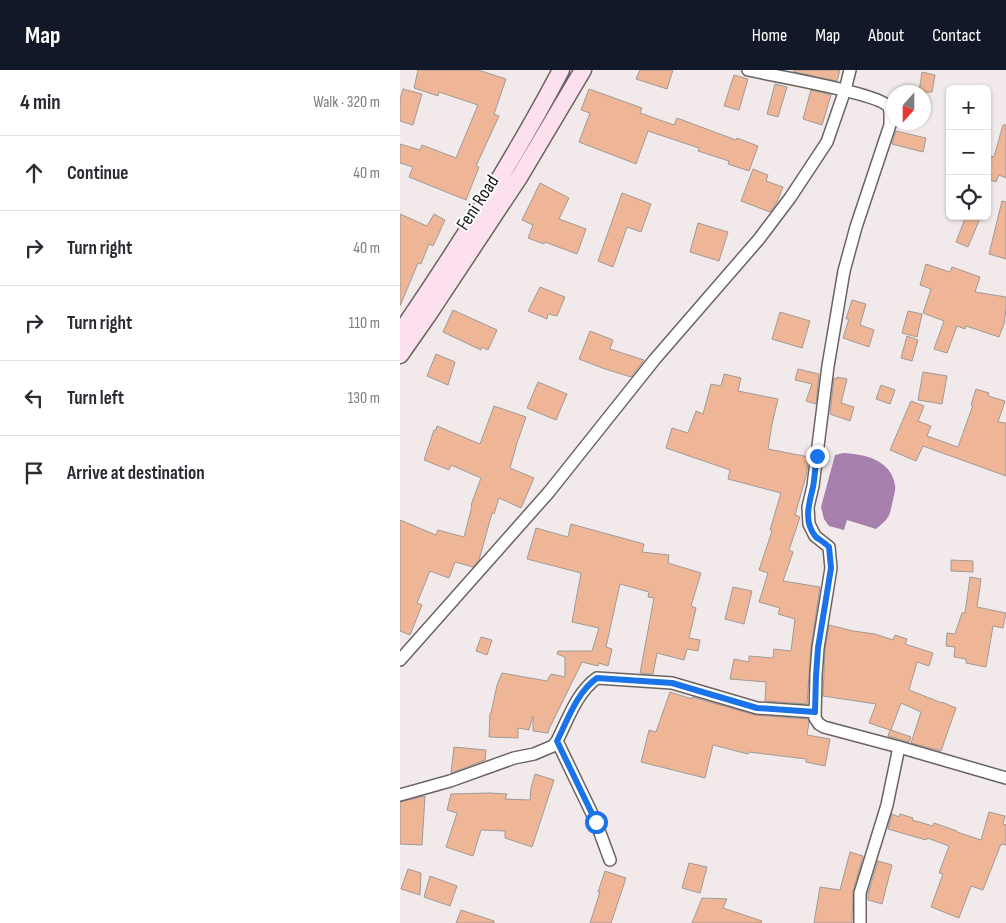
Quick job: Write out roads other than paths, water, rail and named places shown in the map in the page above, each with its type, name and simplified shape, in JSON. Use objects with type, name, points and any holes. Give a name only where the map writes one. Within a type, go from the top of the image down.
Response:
[{"type":"main road","points":[[400,333],[464,238],[562,70]]},
{"type":"main road","name":"Feni Road","points":[[400,355],[520,176],[583,70]]},
{"type":"street","points":[[748,70],[845,90],[872,98],[887,105],[890,110],[890,125],[856,227],[844,271],[828,366],[813,486],[808,507],[809,524],[815,536],[829,547],[831,568],[818,648],[815,718],[824,727],[1006,778]]},
{"type":"street","points":[[400,660],[548,492],[655,359],[759,240],[790,198],[827,142],[850,70]]},
{"type":"street","points":[[400,795],[450,781],[553,746],[579,697],[589,684],[597,678],[672,683],[757,708],[815,712]]},
{"type":"street","points":[[557,741],[596,822],[610,860]]},
{"type":"street","points":[[860,923],[860,893],[887,805],[899,747]]}]
